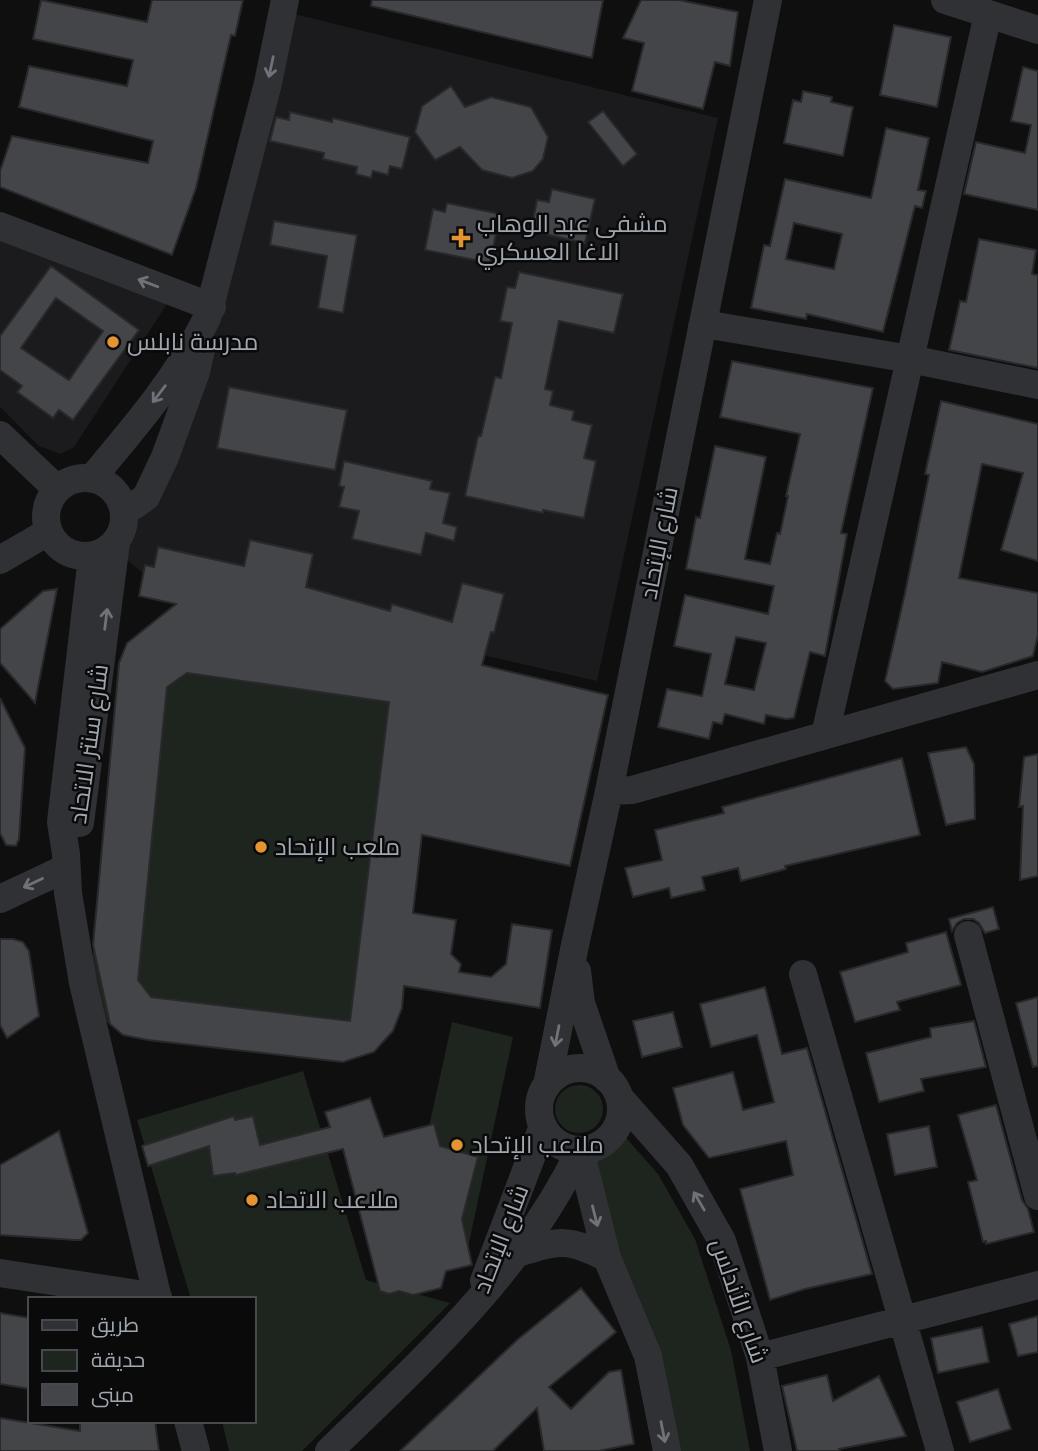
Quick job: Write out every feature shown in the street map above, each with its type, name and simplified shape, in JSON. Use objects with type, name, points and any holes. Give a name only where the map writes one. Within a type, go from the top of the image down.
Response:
[{"type":"street","points":[[124,509],[146,497],[165,457],[195,372],[268,82],[285,0]]},
{"type":"street","name":"شارع الإتحاد","points":[[547,1085],[768,0]]},
{"type":"street","points":[[945,0],[1038,30]]},
{"type":"street","points":[[825,735],[988,14]]},
{"type":"street","points":[[0,226],[210,313]]},
{"type":"street","points":[[92,478],[179,367],[193,347],[210,313]]},
{"type":"street","points":[[702,327],[716,326],[910,359],[1038,386]]},
{"type":"street","points":[[0,435],[57,489]]},
{"type":"street","points":[[92,478],[113,489],[120,498],[124,509],[122,532],[110,549],[81,557],[61,549],[48,532],[46,509],[57,489],[67,482],[92,478]]},
{"type":"street","points":[[0,560],[48,532]]},
{"type":"street","name":"شارع سنتر الاتحاد","points":[[66,861],[80,825],[116,542]]},
{"type":"street","name":"شارع سنتر الاتحاد","points":[[66,861],[61,822],[92,556]]},
{"type":"street","points":[[609,791],[632,790],[1038,675]]},
{"type":"street","points":[[0,899],[66,861],[83,983],[158,1297]]},
{"type":"street","points":[[968,935],[1038,1196]]},
{"type":"street","name":"شارع الأندلس","points":[[575,945],[580,1003],[613,1088],[678,1165],[722,1241],[761,1357],[778,1451]]},
{"type":"street","points":[[803,974],[940,1451]]},
{"type":"street","points":[[584,1068],[597,1072],[613,1088],[621,1110],[618,1122],[613,1133],[593,1148],[580,1150],[566,1147],[554,1141],[543,1126],[539,1104],[547,1085],[560,1073],[584,1068]]},
{"type":"street","name":"شارع الإتحاد","points":[[476,1303],[543,1126]]},
{"type":"street","points":[[580,1150],[607,1258],[648,1356],[667,1451]]},
{"type":"street","name":"شارع الإتحاد","points":[[476,1303],[518,1253],[562,1188],[580,1150]]},
{"type":"street","points":[[518,1253],[550,1243],[578,1243],[607,1258]]},
{"type":"street","points":[[0,1273],[152,1297]]},
{"type":"street","points":[[761,1357],[1038,1285]]},
{"type":"street","points":[[329,1451],[436,1347],[476,1303]]},
{"type":"street","points":[[189,1423],[196,1451]]},
{"type":"shaded area","name":"مشفى عبد الوهاب الاغا العسكري","points":[[286,12],[718,118],[597,681],[150,579],[126,559],[130,516],[200,357]]},
{"type":"shaded area","points":[[0,235],[171,298],[74,447],[61,454],[39,446],[0,407]]},
{"type":"green space","name":"ملعب الإتحاد","points":[[176,613],[438,696],[402,1008],[393,1031],[374,1052],[343,1062],[148,1040],[113,1027],[89,998],[119,663],[129,644],[141,631]]},
{"type":"green space","name":"ملاعب الإتحاد","points":[[452,1022],[513,1037],[464,1266],[401,1254]]},
{"type":"green space","name":"ملاعب الاتحاد","points":[[303,1071],[366,1280],[450,1303],[302,1451],[229,1451],[222,1423],[256,1423],[256,1297],[190,1297],[137,1120]]},
{"type":"green space","points":[[579,1085],[596,1092],[603,1109],[596,1126],[579,1133],[562,1126],[555,1109],[562,1092]]},
{"type":"green space","points":[[621,1132],[658,1174],[695,1239],[731,1350],[750,1451],[681,1451],[605,1220],[591,1158],[611,1146]]},
{"type":"building","points":[[41,0],[147,22],[152,0],[243,0],[235,36],[231,35],[196,188],[172,255],[0,187],[0,171],[12,136],[148,163],[153,141],[19,107],[29,66],[127,86],[133,60],[33,39]]},
{"type":"building","points":[[372,0],[603,0],[592,58],[371,6]]},
{"type":"building","points":[[641,0],[679,0],[738,12],[730,66],[715,62],[703,109],[632,91],[644,43],[623,38]]},
{"type":"building","points":[[894,25],[951,37],[937,107],[880,95]]},
{"type":"building","points":[[1023,67],[1038,71],[1038,210],[964,194],[976,142],[1025,153],[1031,125],[1011,121]]},
{"type":"building","points":[[451,86],[465,107],[491,97],[531,107],[548,137],[543,159],[533,171],[512,178],[482,170],[460,147],[435,160],[415,132],[422,106]]},
{"type":"building","points":[[803,91],[832,97],[831,102],[853,107],[843,156],[784,143],[793,100],[801,102]]},
{"type":"building","points":[[603,111],[637,154],[623,166],[588,122]]},
{"type":"building","points":[[290,112],[332,122],[333,118],[410,137],[402,169],[390,166],[388,175],[373,171],[371,178],[356,174],[357,167],[323,159],[324,153],[270,141],[276,117],[289,120]]},
{"type":"building","points":[[886,128],[929,138],[918,190],[926,191],[922,208],[915,206],[883,332],[807,314],[806,319],[751,308],[764,245],[770,246],[785,179],[871,198]],"holes":[[[794,223],[842,234],[834,269],[786,259]]]},
{"type":"building","points":[[552,189],[595,199],[585,243],[531,231],[537,200],[549,202]]},
{"type":"building","points":[[447,203],[500,214],[490,263],[425,250],[433,209],[445,212]]},
{"type":"building","points":[[274,221],[357,235],[343,313],[318,308],[327,256],[270,245]]},
{"type":"building","points":[[979,239],[1036,250],[1032,274],[1038,275],[1038,368],[949,350],[960,301],[966,302]]},
{"type":"building","name":"مدرسة نابلس","points":[[51,266],[139,330],[73,420],[59,410],[53,418],[17,392],[22,386],[0,370],[0,336]],"holes":[[[56,298],[103,331],[69,380],[21,348]]]},
{"type":"building","points":[[519,272],[623,294],[614,333],[559,321],[545,389],[553,391],[550,405],[574,411],[572,420],[592,425],[584,458],[596,461],[584,518],[543,510],[543,513],[465,496],[495,377],[501,378],[512,323],[500,321],[507,287],[515,288]]},
{"type":"building","points":[[732,361],[873,388],[841,533],[847,534],[825,656],[810,652],[794,718],[766,715],[764,724],[725,714],[722,724],[713,722],[709,739],[658,727],[667,689],[702,696],[711,654],[674,646],[685,595],[768,614],[774,586],[686,569],[696,517],[700,518],[715,446],[766,457],[745,559],[770,564],[777,533],[780,534],[800,434],[720,417]],"holes":[[[736,637],[766,643],[754,690],[725,684]]]},
{"type":"building","points":[[229,387],[347,410],[335,470],[217,448]]},
{"type":"building","points":[[941,401],[1038,424],[1038,561],[1001,550],[1023,473],[982,464],[959,578],[1038,593],[1038,635],[1033,656],[982,672],[942,662],[938,683],[893,689],[885,681],[929,475],[925,474]]},
{"type":"building","points":[[344,461],[432,481],[430,489],[450,493],[443,523],[457,527],[454,541],[426,533],[421,555],[352,539],[359,511],[339,507],[344,487],[339,486]]},
{"type":"building","points":[[250,540],[313,554],[306,587],[390,611],[392,604],[452,622],[462,583],[504,594],[482,665],[608,695],[570,866],[422,835],[413,913],[456,920],[451,954],[461,964],[459,972],[491,977],[506,964],[512,924],[552,930],[540,1008],[404,986],[402,1008],[393,1031],[374,1052],[343,1062],[148,1040],[123,1035],[110,1024],[93,945],[119,663],[127,643],[176,604],[139,596],[145,565],[154,567],[158,547],[244,566]],"holes":[[[187,673],[389,702],[350,1021],[151,997],[138,980],[167,687]]]},
{"type":"building","points":[[57,589],[35,703],[0,663],[0,629],[43,591]]},
{"type":"building","points":[[0,698],[25,748],[19,839],[16,846],[6,845],[0,833]]},
{"type":"building","points":[[966,747],[974,764],[975,819],[946,825],[928,753]]},
{"type":"building","points":[[1038,754],[1038,876],[1020,880],[1023,806],[1019,807],[1024,757]]},
{"type":"building","points":[[902,758],[920,835],[785,866],[786,869],[741,881],[738,868],[702,877],[705,890],[671,898],[669,888],[633,897],[625,868],[662,860],[655,830],[724,813],[722,807]]},
{"type":"building","points":[[993,907],[999,929],[985,933],[973,919],[964,919],[957,923],[952,931],[949,919]]},
{"type":"building","points":[[946,932],[961,985],[897,1002],[900,1010],[855,1022],[840,972],[908,952],[906,943]]},
{"type":"building","points":[[0,939],[23,942],[29,951],[39,1016],[7,1038],[0,1025]]},
{"type":"building","points":[[765,987],[782,1054],[807,1048],[872,1274],[770,1300],[740,1189],[793,1175],[786,1141],[709,1158],[683,1125],[673,1088],[733,1072],[743,1110],[774,1102],[757,1035],[711,1047],[700,1004]]},
{"type":"building","points":[[1038,997],[1038,1066],[1033,1067],[1016,1003]]},
{"type":"building","points":[[673,1012],[682,1047],[642,1057],[633,1021]]},
{"type":"building","points":[[974,1021],[986,1067],[921,1079],[924,1091],[879,1102],[866,1053],[931,1037],[930,1028]]},
{"type":"building","points":[[370,1098],[384,1137],[434,1124],[440,1146],[478,1157],[462,1219],[472,1265],[446,1271],[441,1288],[413,1295],[399,1291],[389,1294],[380,1291],[343,1149],[236,1175],[213,1176],[209,1146],[148,1166],[142,1146],[234,1116],[235,1120],[253,1116],[260,1145],[330,1127],[325,1112]]},
{"type":"building","points":[[996,1105],[1022,1200],[1028,1209],[1034,1232],[986,1244],[986,1241],[983,1242],[968,1182],[977,1180],[958,1115]]},
{"type":"building","points":[[929,1126],[937,1167],[895,1175],[887,1134]]},
{"type":"building","points":[[59,1131],[88,1233],[81,1240],[0,1235],[0,1165]]},
{"type":"building","points":[[581,1288],[616,1332],[549,1387],[571,1409],[609,1372],[621,1370],[634,1444],[598,1451],[544,1451],[537,1408],[493,1451],[400,1451],[517,1340]]},
{"type":"building","points":[[0,1313],[28,1318],[28,1389],[0,1384]]},
{"type":"building","points":[[1038,1316],[1038,1352],[1018,1356],[1009,1324]]},
{"type":"building","points":[[982,1327],[989,1362],[938,1373],[931,1338]]},
{"type":"building","points":[[827,1375],[833,1401],[879,1376],[906,1436],[839,1449],[840,1451],[797,1451],[782,1386]]},
{"type":"building","points":[[998,1389],[1011,1429],[970,1442],[957,1402]]},
{"type":"building","points":[[0,1418],[80,1431],[80,1423],[155,1423],[159,1451],[0,1451]]},
{"type":"place","name":"مشفى عبد الوهاب الاغا العسكري","points":[[461,238]]},
{"type":"place","name":"مدرسة نابلس","points":[[113,342]]},
{"type":"place","name":"ملعب الإتحاد","points":[[261,847]]},
{"type":"place","name":"ملاعب الإتحاد","points":[[457,1145]]},
{"type":"place","name":"ملاعب الاتحاد","points":[[252,1200]]}]
